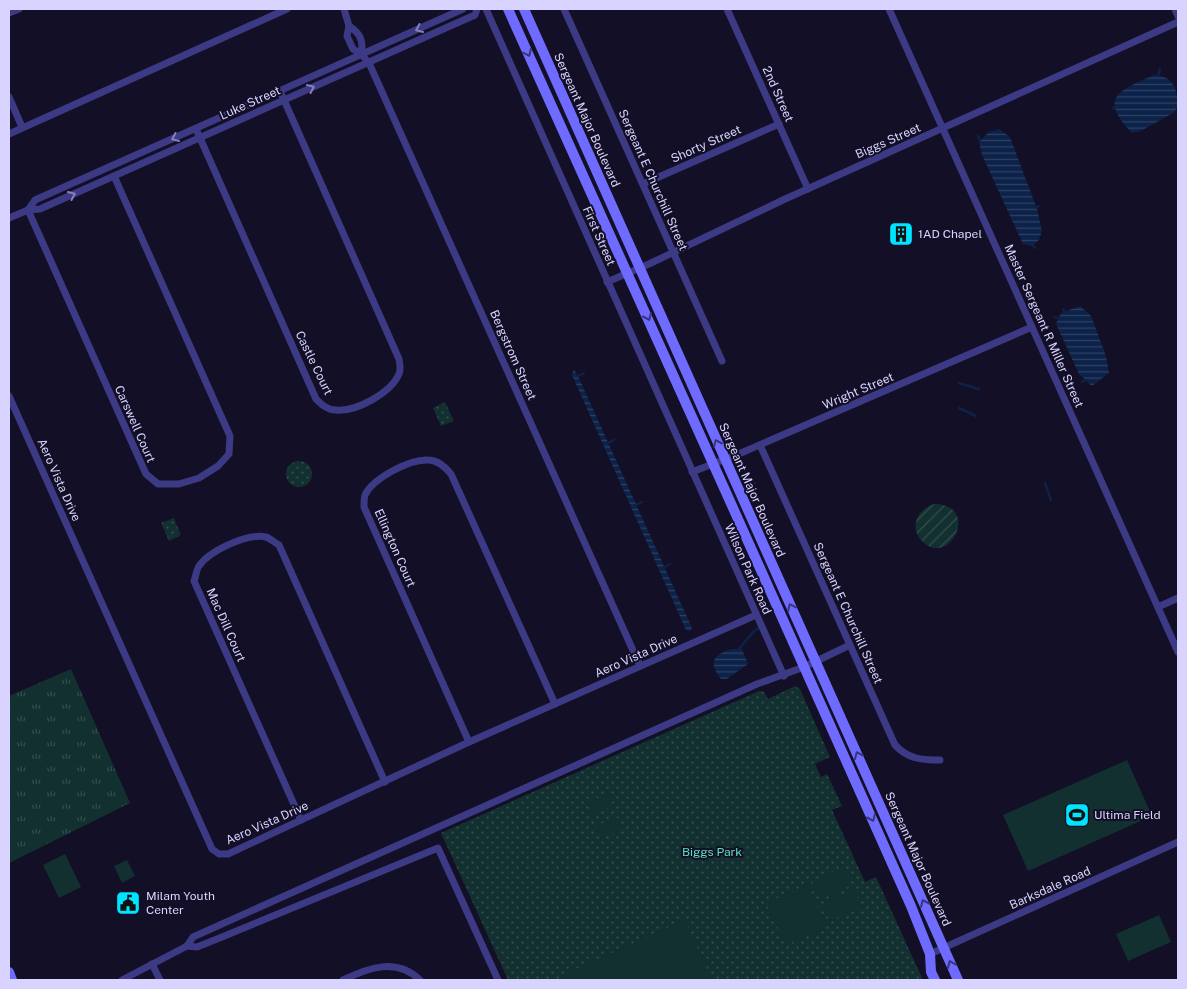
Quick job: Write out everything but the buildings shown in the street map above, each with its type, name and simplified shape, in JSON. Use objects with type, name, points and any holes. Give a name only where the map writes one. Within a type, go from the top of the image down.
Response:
[{"type":"street","points":[[9,13],[19,9]]},
{"type":"street","name":"Bergstrom Street","points":[[344,9],[349,26],[347,36],[353,49],[369,62],[640,666]]},
{"type":"street","name":"Luke Street","points":[[28,210],[36,200],[464,9]]},
{"type":"street","name":"Luke Street","points":[[9,218],[28,210],[40,209],[200,138],[475,15],[477,9]]},
{"type":"street","name":"First Street","points":[[486,9],[692,472]]},
{"type":"street","name":"Sergeant Major Boulevard","points":[[508,9],[912,906],[930,954],[931,972],[935,980]]},
{"type":"street","name":"Sergeant Major Boulevard","points":[[524,9],[958,980]]},
{"type":"street","name":"Sergeant E Churchill Street","points":[[564,9],[722,360]]},
{"type":"street","name":"2nd Street","points":[[727,9],[808,189]]},
{"type":"street","name":"Master Sergeant R Miller Street","points":[[889,9],[1178,652]]},
{"type":"street","points":[[1175,9],[1178,16]]},
{"type":"street","points":[[9,134],[283,10]]},
{"type":"street","name":"Biggs Street","points":[[607,282],[1178,22]]},
{"type":"street","points":[[349,26],[358,32],[364,44],[361,54]]},
{"type":"street","name":"Castle Court","points":[[196,128],[316,399],[324,407],[336,410],[367,402],[382,394],[393,385],[400,372],[399,359],[280,91]]},
{"type":"street","points":[[9,97],[22,127]]},
{"type":"street","name":"Shorty Street","points":[[643,184],[779,124]]},
{"type":"street","name":"Carswell Court","points":[[28,210],[146,474],[158,484],[179,484],[199,478],[218,466],[229,454],[230,436],[114,176]]},
{"type":"street","name":"Wright Street","points":[[692,472],[760,445],[1032,327]]},
{"type":"street","name":"Aero Vista Drive","points":[[9,396],[212,849],[218,854],[228,854],[469,742],[756,615]]},
{"type":"street","name":"Sergeant E Churchill Street","points":[[760,445],[895,744],[914,759],[940,760]]},
{"type":"street","name":"Ellington Court","points":[[469,742],[364,507],[364,496],[372,485],[397,468],[428,460],[443,465],[451,474],[555,704]]},
{"type":"street","name":"Wilson Park Road","points":[[692,472],[784,676]]},
{"type":"street","name":"Mac Dill Court","points":[[301,820],[194,582],[198,567],[228,544],[247,538],[266,537],[279,545],[386,782]]},
{"type":"street","points":[[1158,607],[1178,598]]},
{"type":"street","points":[[122,980],[187,946],[193,937],[227,921],[757,684],[784,676],[850,645]]},
{"type":"street","name":"Barksdale Road","points":[[930,954],[1178,842]]},
{"type":"street","points":[[187,946],[198,947],[438,848],[498,980]]},
{"type":"street","points":[[152,964],[160,980]]},
{"type":"street","points":[[343,980],[362,971],[380,966],[398,968],[420,980]]},
{"type":"street","points":[[9,972],[12,980]]},
{"type":"green space","points":[[445,402],[454,421],[441,426],[433,408]]},
{"type":"green space","points":[[299,461],[308,465],[312,474],[308,483],[299,487],[290,483],[286,474],[290,465]]},
{"type":"green space","points":[[934,504],[948,507],[956,514],[958,524],[956,534],[950,542],[942,547],[932,547],[917,535],[917,519],[928,506]]},
{"type":"green space","points":[[174,518],[181,535],[169,541],[161,523]]},
{"type":"green space","points":[[71,669],[130,803],[9,863],[9,696]]},
{"type":"green space","name":"Biggs Park","points":[[795,686],[800,689],[830,757],[815,764],[821,777],[827,774],[842,806],[832,810],[865,882],[876,877],[923,980],[508,980],[441,833],[759,691],[764,692],[768,699]]},
{"type":"green space","name":"Ultima Field","points":[[1127,760],[1152,816],[1028,871],[1003,815]]},
{"type":"green space","points":[[608,794],[613,806],[592,815],[587,803]]},
{"type":"green space","points":[[617,817],[623,829],[601,838],[596,826]]},
{"type":"green space","points":[[65,854],[81,887],[59,898],[43,865]]},
{"type":"green space","points":[[127,860],[135,876],[122,883],[114,866]]},
{"type":"green space","points":[[844,867],[852,885],[820,899],[812,882]]},
{"type":"green space","points":[[808,885],[827,927],[786,945],[766,903]]},
{"type":"green space","points":[[854,889],[862,907],[830,921],[822,904]]},
{"type":"green space","points":[[1159,915],[1171,942],[1128,961],[1116,934]]},
{"type":"green space","points":[[685,920],[712,980],[563,980],[561,976]]},
{"type":"water","points":[[1154,75],[1166,78],[1173,85],[1177,95],[1178,107],[1173,113],[1139,132],[1132,133],[1116,110],[1115,102],[1117,96],[1123,90]]},
{"type":"water","points":[[999,129],[1010,137],[1037,209],[1042,231],[1039,240],[1032,246],[1023,244],[982,155],[979,142],[989,132]]},
{"type":"water","points":[[1080,306],[1091,316],[1106,356],[1109,373],[1092,386],[1079,374],[1056,324],[1061,313]]},
{"type":"water","points":[[573,371],[578,376],[692,628],[690,631],[686,630],[572,375]]},
{"type":"water","points":[[732,649],[742,649],[748,664],[727,679],[721,679],[714,668],[715,660],[721,653]]},
{"type":"waterway","points":[[1158,75],[1160,69]]},
{"type":"waterway","points":[[978,136],[980,141]]},
{"type":"waterway","points":[[1063,309],[1065,313]]},
{"type":"waterway","points":[[1055,317],[1059,319]]},
{"type":"waterway","points":[[578,376],[584,373]]},
{"type":"waterway","points":[[1082,382],[1086,380]]},
{"type":"waterway","points":[[959,383],[979,389]]},
{"type":"waterway","points":[[959,408],[976,416]]},
{"type":"waterway","points":[[608,443],[614,440]]},
{"type":"waterway","points":[[743,490],[755,483]]},
{"type":"waterway","points":[[1045,483],[1051,500]]},
{"type":"waterway","points":[[636,505],[642,502]]},
{"type":"waterway","points":[[664,567],[670,564]]},
{"type":"waterway","points":[[739,649],[754,631],[761,627]]},
{"type":"place","name":"1AD Chapel","points":[[901,234]]},
{"type":"place","name":"Ultima Field","points":[[1077,815]]},
{"type":"place","name":"Milam Youth Center","points":[[128,903]]}]
